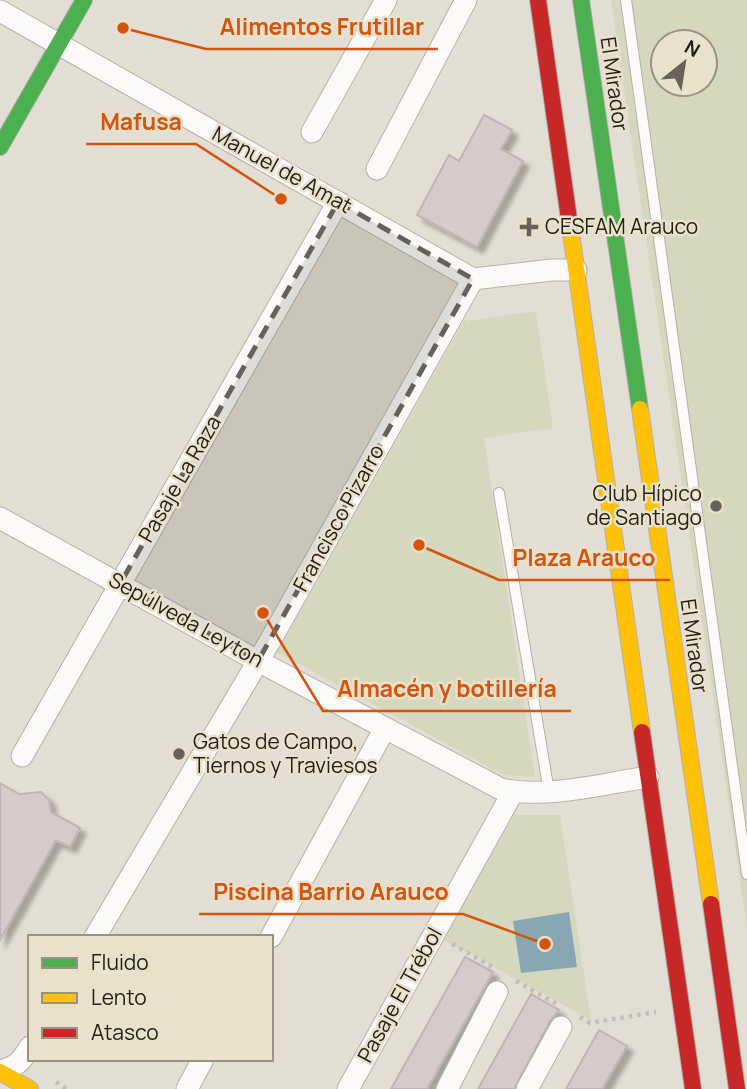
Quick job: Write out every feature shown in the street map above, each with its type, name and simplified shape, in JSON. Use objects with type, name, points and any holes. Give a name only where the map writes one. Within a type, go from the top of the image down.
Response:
[{"type":"main road","points":[[0,147],[84,0]]},
{"type":"main road","points":[[538,0],[693,1089]]},
{"type":"main road","name":"El Mirador","points":[[581,0],[620,354],[696,883],[737,1089]]},
{"type":"main road","points":[[588,357],[620,354]]},
{"type":"main road","points":[[664,888],[696,883]]},
{"type":"main road","points":[[0,1072],[30,1089]]},
{"type":"street","points":[[313,132],[386,0]]},
{"type":"street","points":[[377,169],[466,0]]},
{"type":"street","name":"Manuel de Amat","points":[[0,11],[473,279]]},
{"type":"street","name":"Pasaje La Raza","points":[[22,756],[338,202]]},
{"type":"street","points":[[473,279],[576,270]]},
{"type":"street","name":"Francisco Pizarro","points":[[96,935],[258,661],[473,279]]},
{"type":"street","name":"Sepúlveda Leyton","points":[[0,518],[258,661],[485,782],[513,792],[549,792],[648,777]]},
{"type":"street","points":[[272,935],[385,729]]},
{"type":"street","name":"Pasaje El Trébol","points":[[348,1089],[513,792]]},
{"type":"street","points":[[447,1089],[497,992]]},
{"type":"street","points":[[527,1089],[561,1027]]},
{"type":"street","points":[[0,1072],[21,1063],[28,1051]]},
{"type":"street","points":[[187,1089],[202,1061]]},
{"type":"lane","points":[[626,0],[747,874]]},
{"type":"lane","points":[[499,493],[549,792]]},
{"type":"path","points":[[434,934],[590,1023],[681,1009]]},
{"type":"highlighted area","points":[[338,202],[473,279],[258,661],[120,584]]},
{"type":"green space","name":"Club Hípico de Santiago","points":[[611,0],[747,0],[747,929]]},
{"type":"green space","points":[[536,311],[553,428],[484,438],[535,777],[504,775],[277,652],[466,317],[468,330],[467,321]]},
{"type":"green space","points":[[514,815],[560,815],[591,1020],[442,939]]},
{"type":"water","points":[[569,912],[577,967],[521,973],[513,921]]},
{"type":"building","points":[[484,115],[512,130],[501,149],[523,161],[477,247],[417,215],[449,155],[459,161]]},
{"type":"building","points":[[0,783],[19,794],[41,792],[49,800],[51,812],[80,828],[70,847],[56,840],[0,940]]},
{"type":"building","points":[[465,957],[493,972],[427,1089],[391,1089]]},
{"type":"building","points":[[531,994],[559,1010],[550,1021],[514,1089],[478,1089]]},
{"type":"building","points":[[599,1030],[627,1046],[602,1089],[566,1089]]},
{"type":"traffic: fast","points":[[0,147],[84,0]]},
{"type":"traffic: fast","points":[[581,0],[640,409]]},
{"type":"traffic: slow","points":[[569,219],[642,732]]},
{"type":"traffic: slow","points":[[640,409],[711,904]]},
{"type":"traffic: slow","points":[[0,1072],[30,1089]]},
{"type":"traffic: jam","points":[[538,0],[569,219]]},
{"type":"traffic: jam","points":[[642,732],[693,1089]]},
{"type":"traffic: jam","points":[[711,904],[737,1089]]},
{"type":"place","name":"Alimentos Frutillar","points":[[123,28]]},
{"type":"place","name":"Mafusa","points":[[281,199]]},
{"type":"place","name":"CESFAM Arauco","points":[[529,227]]},
{"type":"place","name":"Club Hípico de Santiago","points":[[716,506]]},
{"type":"place","name":"Plaza Arauco","points":[[419,545]]},
{"type":"place","name":"Almacén y botillería","points":[[263,613]]},
{"type":"place","name":"Gatos de Campo, Tiernos y Traviesos","points":[[179,754]]},
{"type":"place","name":"Piscina Barrio Arauco","points":[[545,944]]}]
